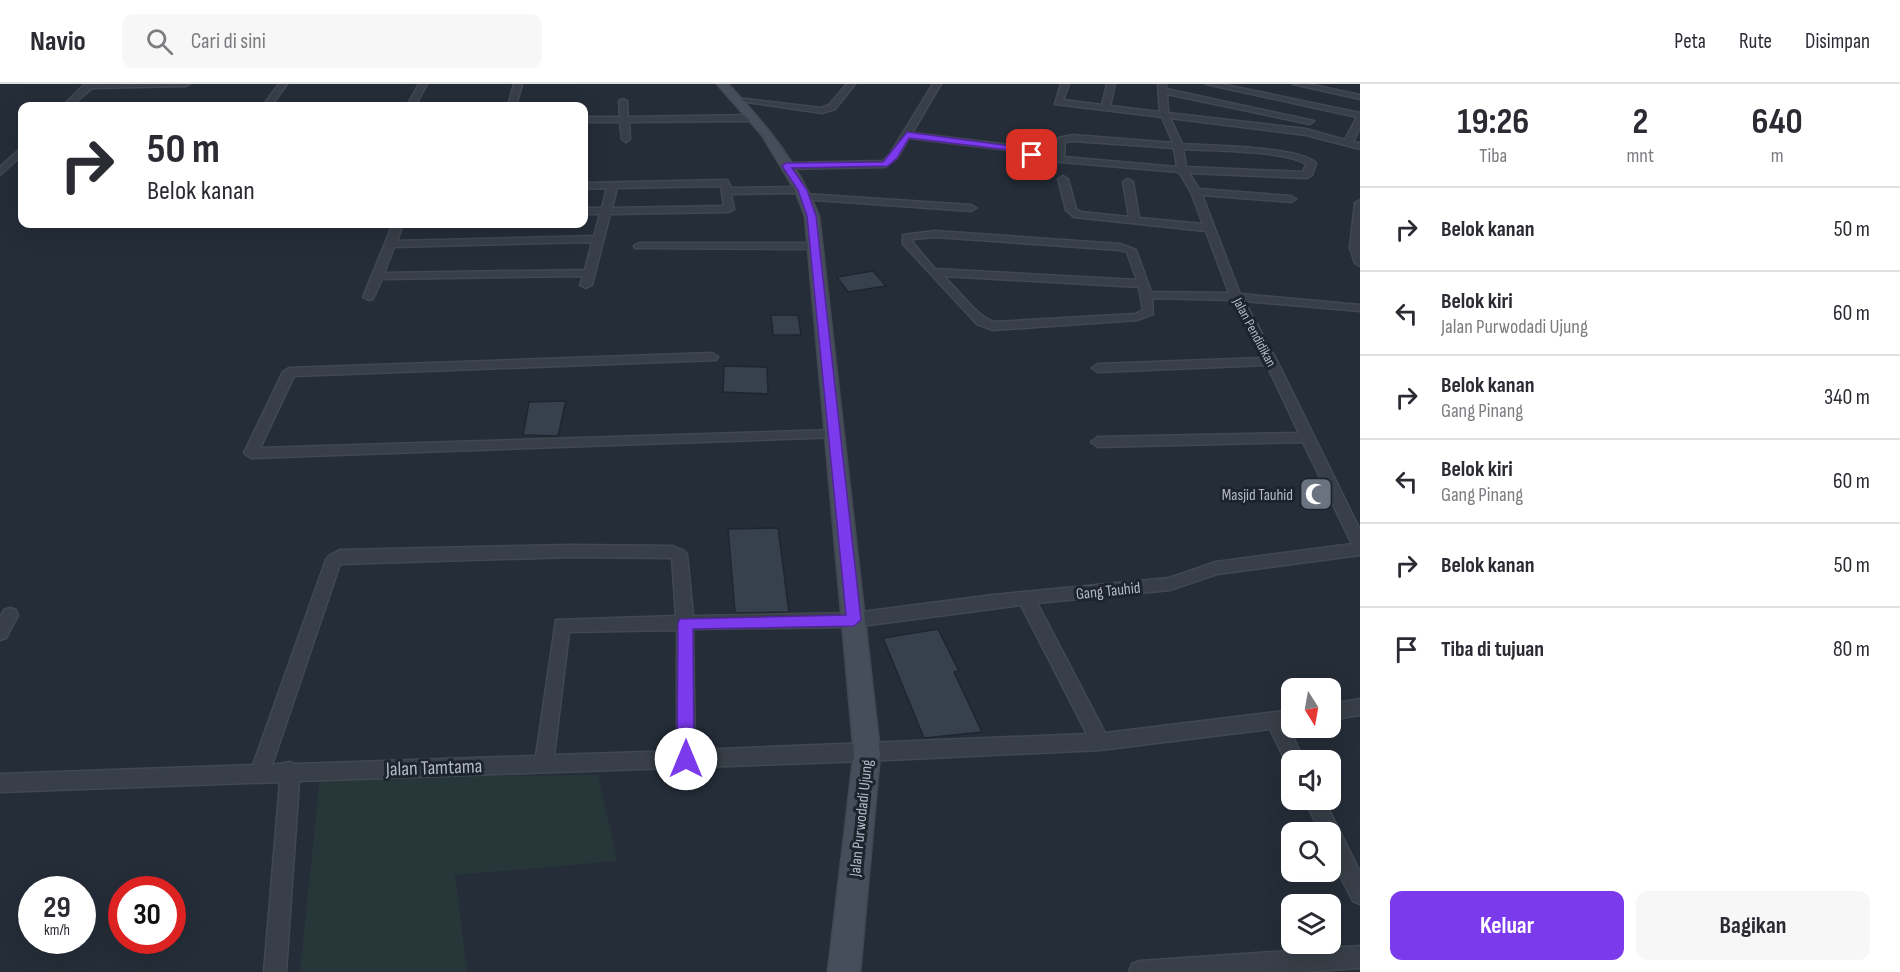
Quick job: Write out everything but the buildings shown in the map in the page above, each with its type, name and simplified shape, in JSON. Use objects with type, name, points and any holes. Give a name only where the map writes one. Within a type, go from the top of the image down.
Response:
[{"type":"street","points":[[72,102],[88,87],[186,84]]},
{"type":"street","points":[[270,102],[283,84]]},
{"type":"street","points":[[413,102],[423,84]]},
{"type":"street","points":[[513,102],[518,84]]},
{"type":"street","name":"Jalan Purwodadi Ujung","points":[[722,84],[767,133],[804,194],[812,216],[867,753],[844,972]]},
{"type":"street","points":[[736,100],[822,111],[832,107],[851,84]]},
{"type":"street","points":[[786,166],[885,164],[894,156],[937,84]]},
{"type":"street","points":[[1065,84],[1058,102],[1164,113],[1306,132],[1360,146]]},
{"type":"street","points":[[1106,106],[1111,84]]},
{"type":"street","points":[[1210,84],[1316,105],[1360,117],[1348,143]]},
{"type":"street","points":[[1297,84],[1360,97]]},
{"type":"street","points":[[1161,87],[1310,121]]},
{"type":"street","name":"Jalan Pendidikan","points":[[1161,87],[1164,113],[1178,145],[1182,170],[1196,192],[1236,297],[1271,361],[1360,547]]},
{"type":"street","points":[[623,101],[626,140]]},
{"type":"street","points":[[1306,132],[1316,105]]},
{"type":"street","points":[[588,120],[753,118]]},
{"type":"street","points":[[907,135],[1018,149],[1038,157],[1182,170],[1307,176],[1311,163],[1301,157],[1281,154],[1065,138],[1058,144],[1059,158]]},
{"type":"street","points":[[0,172],[18,154]]},
{"type":"street","points":[[1063,179],[1074,214],[1209,228]]},
{"type":"street","points":[[1128,182],[1135,221]]},
{"type":"street","points":[[588,186],[725,183],[729,209],[588,211]]},
{"type":"street","points":[[586,285],[613,185]]},
{"type":"street","points":[[727,191],[804,194],[971,208]]},
{"type":"street","points":[[1196,192],[1291,199]]},
{"type":"street","points":[[1360,203],[1355,248],[1360,263]]},
{"type":"street","points":[[369,297],[396,228]]},
{"type":"street","points":[[935,234],[1128,248],[1131,250],[1146,290],[1149,312],[1137,317],[987,325],[932,272],[908,243],[907,237],[935,234]]},
{"type":"street","points":[[390,244],[599,239]]},
{"type":"street","points":[[639,246],[814,246]]},
{"type":"street","points":[[932,272],[1360,308]]},
{"type":"street","points":[[378,276],[589,273]]},
{"type":"street","points":[[712,357],[289,372],[251,453],[834,434]]},
{"type":"street","points":[[1098,368],[1271,361]]},
{"type":"street","points":[[1098,442],[1307,436]]},
{"type":"street","name":"Gang Tauhid","points":[[544,764],[562,625],[854,620],[1026,598],[1170,584],[1216,568],[1360,547]]},
{"type":"street","points":[[260,772],[323,588],[334,560],[340,556],[571,551],[673,552],[681,558],[685,623],[686,759]]},
{"type":"street","points":[[1026,598],[1100,742]]},
{"type":"street","points":[[0,633],[10,615]]},
{"type":"street","points":[[1341,710],[1360,707]]},
{"type":"street","name":"Jalan Tamtama","points":[[0,783],[260,772],[867,753],[1100,742],[1281,719]]},
{"type":"street","points":[[275,972],[290,771]]},
{"type":"street","points":[[1341,855],[1360,894]]},
{"type":"street","points":[[1140,972],[1360,957]]},
{"type":"shaded area","points":[[598,775],[617,861],[455,875],[467,972],[300,972],[320,777]]},
{"type":"place","name":"Masjid Tauhid","points":[[1316,494]]},
{"type":"route","points":[[686,759],[685,623],[854,620],[812,216],[802,190],[786,166],[885,164],[894,156],[907,135],[1018,149],[1032,155]]}]
